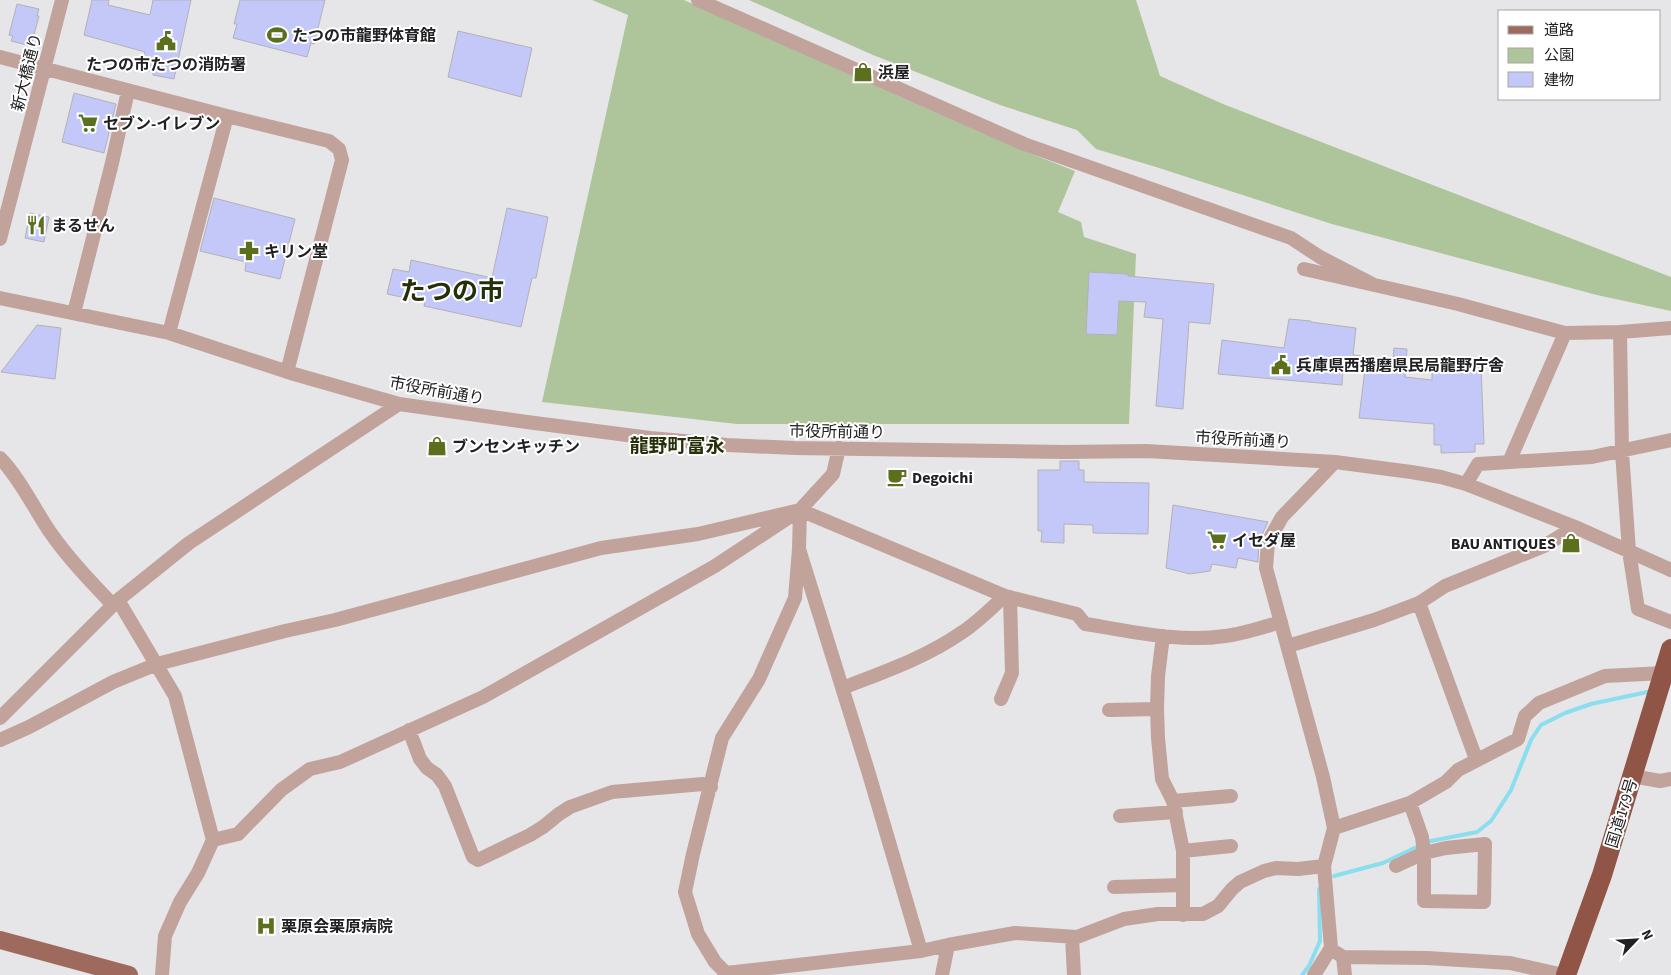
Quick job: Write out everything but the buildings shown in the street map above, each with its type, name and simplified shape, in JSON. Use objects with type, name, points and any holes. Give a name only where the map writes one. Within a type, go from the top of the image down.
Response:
[{"type":"highway","name":"国道179号","points":[[1565,975],[1602,876],[1671,649]]},
{"type":"main road","points":[[0,940],[124,974]]},
{"type":"street","name":"新大橋通り","points":[[0,238],[62,0]]},
{"type":"street","points":[[698,0],[1024,144],[1291,238],[1320,257],[1374,285]]},
{"type":"street","points":[[0,57],[329,141],[339,149],[342,160],[287,372]]},
{"type":"street","points":[[74,313],[128,91]]},
{"type":"street","points":[[169,333],[227,116]]},
{"type":"street","points":[[1304,269],[1458,304],[1564,332],[1620,332],[1671,328]]},
{"type":"street","name":"市役所前通り","points":[[0,298],[169,333],[287,372],[399,404],[650,438],[727,445],[839,448],[1064,452],[1146,451],[1335,462],[1411,472],[1441,477],[1466,484],[1575,527],[1671,570]]},
{"type":"street","points":[[1509,462],[1564,332]]},
{"type":"street","points":[[1620,332],[1622,452],[1629,551],[1638,609],[1671,622]]},
{"type":"street","points":[[0,718],[116,603],[189,543],[399,404]]},
{"type":"street","points":[[1466,484],[1478,464],[1592,457],[1671,440]]},
{"type":"street","points":[[213,840],[238,834],[281,790],[310,769],[340,762],[483,697],[715,566],[800,510],[833,474],[839,448]]},
{"type":"street","points":[[0,458],[50,532],[84,575],[116,603],[157,664],[175,696],[213,840],[198,873],[180,902],[165,936],[162,975]]},
{"type":"street","points":[[1314,975],[1331,948],[1324,866],[1334,828],[1323,777],[1266,568],[1268,542],[1282,517],[1335,462]]},
{"type":"street","points":[[800,510],[795,598],[759,679],[722,738],[685,892],[698,934],[715,962],[726,974],[921,952],[948,944],[1015,933],[1077,937],[1124,919],[1158,914],[1202,914],[1218,906],[1240,882],[1264,871],[1276,868],[1298,869],[1324,866]]},
{"type":"street","points":[[0,740],[29,728],[113,682],[157,664],[335,620],[601,548],[698,534],[800,510],[1008,597],[1077,614],[1085,624],[1163,636],[1198,638],[1226,636],[1281,622]]},
{"type":"street","points":[[1288,646],[1374,620],[1419,603],[1445,586],[1544,546],[1575,527]]},
{"type":"street","points":[[799,549],[843,688],[921,952]]},
{"type":"street","points":[[843,688],[933,650],[962,632],[1008,597]]},
{"type":"street","points":[[1001,699],[1012,673],[1008,597]]},
{"type":"street","points":[[1419,603],[1476,759]]},
{"type":"street","points":[[1163,636],[1158,676],[1157,709],[1162,779],[1175,807],[1183,851],[1183,915]]},
{"type":"street","points":[[1334,828],[1410,803],[1446,782],[1458,770],[1476,759],[1518,738],[1525,716],[1538,703],[1605,676],[1664,673]]},
{"type":"street","points":[[1109,710],[1157,709]]},
{"type":"street","points":[[409,730],[420,759],[427,768],[438,775],[444,786],[473,857],[478,860],[544,827],[570,807],[612,792],[703,784],[711,787]]},
{"type":"street","points":[[1632,776],[1660,781],[1671,779]]},
{"type":"street","points":[[1120,816],[1232,796]]},
{"type":"street","points":[[1396,866],[1424,853],[1446,848],[1485,844],[1484,902],[1424,901],[1424,853],[1422,837],[1410,803]]},
{"type":"street","points":[[1183,851],[1232,846]]},
{"type":"street","points":[[1114,888],[1183,885]]},
{"type":"street","points":[[1072,937],[1074,975]]},
{"type":"street","points":[[942,975],[948,944]]},
{"type":"street","points":[[1331,948],[1343,958],[1427,958],[1510,963],[1565,975]]},
{"type":"street","points":[[1343,958],[1345,975]]},
{"type":"green space","points":[[592,0],[684,0],[898,96],[1075,171],[1058,212],[1081,222],[1084,237],[1136,254],[1129,424],[737,424],[542,402],[628,15]]},
{"type":"green space","points":[[749,0],[1136,0],[1160,76],[1223,104],[1671,277],[1671,311],[1597,295],[1332,224],[1096,149],[1077,130],[1000,105],[873,55]]},
{"type":"waterway","points":[[1426,842],[1477,832],[1491,821],[1511,790],[1531,740],[1541,725],[1565,713],[1591,704],[1652,691]]},
{"type":"waterway","points":[[1334,876],[1383,863],[1419,846]]},
{"type":"waterway","points":[[1302,975],[1309,966],[1320,941],[1319,889]]},
{"type":"place","name":"たつの市龍野体育館","points":[[277,35]]},
{"type":"place","name":"たつの市たつの消防署","points":[[166,41]]},
{"type":"place","name":"浜屋","points":[[863,72]]},
{"type":"place","name":"セブン-イレブン","points":[[88,123]]},
{"type":"place","name":"まるせん","points":[[36,225]]},
{"type":"place","name":"キリン堂","points":[[249,251]]},
{"type":"place","name":"兵庫県西播磨県民局龍野庁舎","points":[[1281,365]]},
{"type":"place","name":"ブンセンキッチン","points":[[437,446]]},
{"type":"place","name":"Degoichi","points":[[897,477]]},
{"type":"place","name":"イセダ屋","points":[[1217,540]]},
{"type":"place","name":"BAU ANTIQUES","points":[[1571,543]]},
{"type":"place","name":"栗原会栗原病院","points":[[266,926]]},
{"type":"district","name":"たつの市","points":[[452,291]]},
{"type":"district","name":"龍野町富永","points":[[677,445]]}]
